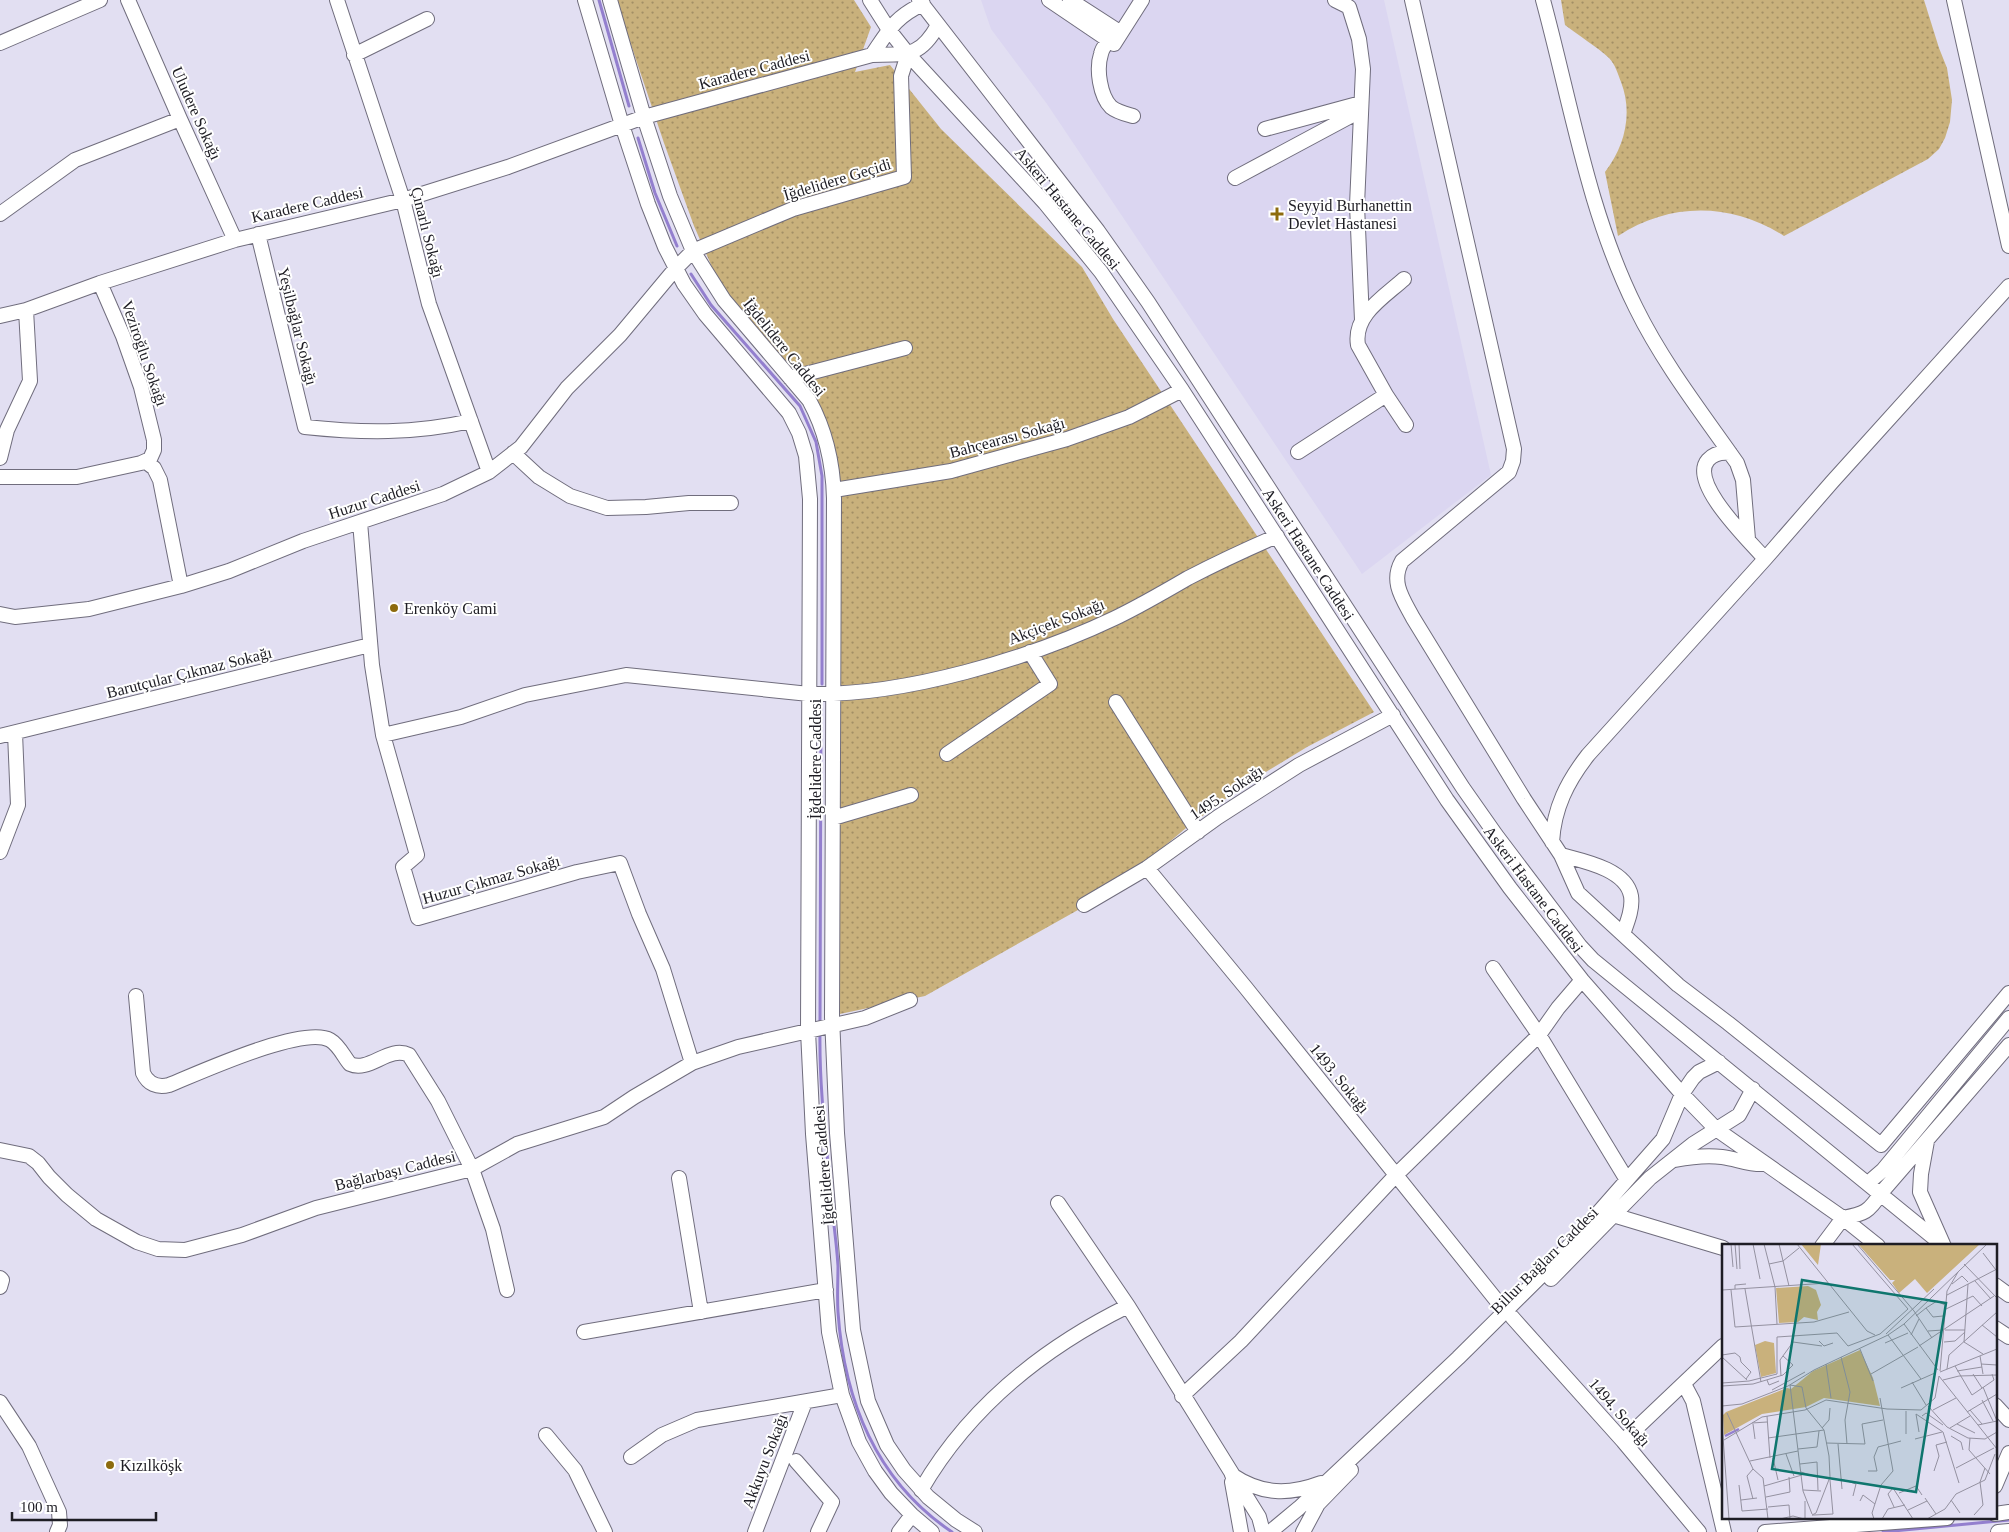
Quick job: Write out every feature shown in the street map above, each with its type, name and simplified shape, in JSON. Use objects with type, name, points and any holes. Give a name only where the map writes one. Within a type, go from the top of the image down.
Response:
[{"type":"street","points":[[0,43],[100,0]]},
{"type":"street","name":"Uludere Sokağı","points":[[128,0],[235,240]]},
{"type":"street","name":"Çınarlı Sokağı","points":[[337,0],[403,200],[428,304],[489,472]]},
{"type":"street","name":"İğdelidere Caddesi","points":[[585,0],[622,125],[648,204],[676,268],[705,314],[789,413],[803,445],[810,484],[808,1031],[813,1134],[829,1332],[842,1395],[852,1426],[866,1457],[885,1484],[912,1515],[932,1532]]},
{"type":"street","name":"İğdelidere Caddesi","points":[[610,0],[644,117],[670,196],[693,251],[724,300],[809,400],[818,418],[829,451],[834,490],[832,1025],[837,1133],[856,1348],[868,1402],[880,1432],[895,1458],[921,1490],[942,1509],[975,1532]]},
{"type":"street","name":"Askeri Hastane Caddesi","points":[[870,0],[889,30],[908,54],[1064,224],[1106,280],[1182,390],[1466,826],[1510,888],[1582,980],[1716,1130],[1843,1218],[1876,1244]]},
{"type":"street","points":[[1049,0],[1114,44],[1142,0]]},
{"type":"street","points":[[1070,0],[1121,33]]},
{"type":"street","points":[[1335,0],[1350,7],[1357,31],[1363,69],[1357,205],[1362,320],[1357,335],[1358,346],[1386,395],[1406,425]]},
{"type":"street","points":[[1412,0],[1513,443],[1514,455],[1509,472],[1406,557],[1397,571],[1397,588],[1413,618],[1561,855],[1578,892],[1678,985],[1728,1022],[1881,1145],[2009,993]]},
{"type":"street","points":[[1542,0],[1588,178],[1618,270],[1635,307],[1654,341],[1737,464],[1742,475],[1748,539]]},
{"type":"street","points":[[1954,0],[2009,246]]},
{"type":"street","points":[[872,55],[900,17],[921,2]]},
{"type":"street","name":"Askeri Hastane Caddesi","points":[[921,2],[1098,231],[1148,302],[1463,788],[1580,946],[1592,960],[1881,1193],[1941,1244]]},
{"type":"street","points":[[354,55],[427,19]]},
{"type":"street","points":[[908,54],[928,41],[938,25]]},
{"type":"street","points":[[1109,40],[1102,50],[1100,58],[1102,89],[1110,106],[1118,112],[1133,116]]},
{"type":"street","name":"Karadere Caddesi","points":[[0,316],[26,310],[100,283],[235,240],[403,200],[508,167],[644,117],[872,55],[908,54]]},
{"type":"street","name":"İğdelidere Geçidi","points":[[693,251],[793,210],[904,177],[901,76],[908,54]]},
{"type":"street","points":[[1265,129],[1361,107]]},
{"type":"street","points":[[1235,178],[1361,107]]},
{"type":"street","points":[[0,214],[75,160],[180,119]]},
{"type":"street","name":"Yeşilbağlar Sokağı","points":[[258,234],[305,428],[354,433],[380,433],[450,426],[471,421]]},
{"type":"street","name":"Huzur Caddesi","points":[[1,615],[15,617],[89,609],[181,586],[229,571],[303,541],[443,494],[489,472],[521,447],[567,388],[620,335],[676,268],[693,251]]},
{"type":"street","points":[[1362,320],[1404,278]]},
{"type":"street","name":"Veziroğlu Sokağı","points":[[100,283],[133,363],[154,435],[154,450],[150,459],[146,462]]},
{"type":"street","points":[[1552,842],[1559,802],[1572,776],[1588,754],[2009,286]]},
{"type":"street","points":[[0,458],[7,430],[30,381],[26,310]]},
{"type":"street","points":[[790,378],[905,348]]},
{"type":"street","name":"Bahçearası Sokağı","points":[[834,490],[951,471],[1067,439],[1129,417],[1182,390]]},
{"type":"street","points":[[1298,452],[1386,395]]},
{"type":"street","points":[[514,453],[539,477],[570,496],[607,508],[689,503],[732,503]]},
{"type":"street","points":[[1730,453],[1716,454],[1709,459],[1705,466],[1706,480],[1714,498],[1765,559]]},
{"type":"street","points":[[0,477],[77,477],[146,462],[154,468],[160,480],[181,586]]},
{"type":"street","name":"Huzur Çıkmaz Sokağı","points":[[360,522],[370,645],[383,735],[417,855],[403,867],[418,918],[577,872],[620,863],[638,914],[663,969],[692,1064]]},
{"type":"street","name":"Akçiçek Sokağı","points":[[383,735],[461,717],[526,695],[626,675],[808,694],[832,694],[927,680],[1030,652],[1115,618],[1216,564],[1277,536]]},
{"type":"street","name":"Barutçular Çıkmaz Sokağı","points":[[0,736],[370,645]]},
{"type":"street","points":[[947,754],[1050,684],[1030,652]]},
{"type":"street","points":[[1116,702],[1198,832]]},
{"type":"street","name":"1495. Sokağı","points":[[1084,905],[1147,868],[1299,765],[1393,715]]},
{"type":"street","points":[[0,852],[18,805],[15,733]]},
{"type":"street","points":[[833,818],[911,795]]},
{"type":"street","points":[[1561,855],[1605,869],[1626,885],[1631,899],[1623,934]]},
{"type":"street","name":"1493. Sokağı","points":[[1147,868],[1508,1314]]},
{"type":"street","points":[[1493,968],[1539,1035],[1627,1180]]},
{"type":"street","points":[[1182,1396],[1241,1341],[1396,1175],[1539,1035],[1558,1008],[1582,980]]},
{"type":"street","points":[[136,996],[143,1073],[149,1082],[158,1086],[169,1085],[270,1044],[299,1039],[325,1038],[331,1040],[350,1064],[354,1066],[395,1053],[409,1055],[438,1101],[472,1168],[493,1229],[506,1290]]},
{"type":"street","name":"Bağlarbaşı Caddesi","points":[[0,1150],[28,1156],[38,1163],[67,1195],[96,1219],[138,1242],[158,1249],[185,1250],[242,1234],[316,1208],[472,1168],[517,1144],[604,1117],[692,1064],[738,1047],[865,1018],[910,1000]]},
{"type":"street","points":[[1868,1183],[1883,1170],[2009,1018]]},
{"type":"street","points":[[1825,1244],[1843,1218],[1868,1211],[1881,1193],[2009,1045]]},
{"type":"street","name":"Billur Bağları Caddesi","points":[[1358,1458],[1469,1360],[1664,1139],[1682,1094],[1699,1072],[1719,1062]]},
{"type":"street","name":"Billur Bağları Caddesi","points":[[1508,1314],[1650,1178],[1693,1144],[1739,1115],[1753,1089]]},
{"type":"street","points":[[1927,1141],[1920,1192],[1942,1244]]},
{"type":"street","points":[[1674,1160],[1712,1156],[1752,1165],[1765,1164]]},
{"type":"street","points":[[679,1178],[701,1312]]},
{"type":"street","points":[[1058,1203],[1128,1306],[1230,1474],[1259,1517],[1263,1532]]},
{"type":"street","points":[[1613,1215],[1722,1248]]},
{"type":"street","points":[[0,1278],[2,1280],[0,1287]]},
{"type":"street","points":[[1996,1286],[2009,1295]]},
{"type":"street","points":[[584,1332],[826,1290]]},
{"type":"street","points":[[921,1490],[955,1440],[1002,1390],[1066,1341],[1128,1306]]},
{"type":"street","name":"1494. Sokağı","points":[[1508,1314],[1623,1441],[1699,1532]]},
{"type":"street","points":[[1996,1329],[2009,1337]]},
{"type":"street","points":[[1623,1441],[1722,1347]]},
{"type":"street","points":[[1684,1384],[1693,1401],[1724,1532]]},
{"type":"street","points":[[631,1457],[662,1434],[697,1420],[842,1395]]},
{"type":"street","points":[[0,1402],[29,1446],[59,1512],[60,1518],[57,1532]]},
{"type":"street","name":"Akkuyu Sokağı","points":[[755,1532],[806,1402]]},
{"type":"street","points":[[1996,1407],[2009,1420]]},
{"type":"street","points":[[546,1435],[575,1470],[605,1532]]},
{"type":"street","points":[[1996,1484],[2009,1453]]},
{"type":"street","points":[[1270,1532],[1327,1481],[1358,1458]]},
{"type":"street","points":[[1306,1529],[1318,1504],[1358,1458]]},
{"type":"street","points":[[796,1461],[832,1502],[818,1532]]},
{"type":"street","points":[[1230,1474],[1260,1488],[1280,1492],[1298,1491],[1327,1481]]},
{"type":"street","points":[[1230,1474],[1240,1532]]},
{"type":"street","points":[[1996,1514],[2009,1512]]},
{"type":"street","points":[[899,1532],[912,1515]]},
{"type":"street","points":[[1765,1532],[1862,1521],[1890,1520]]},
{"type":"street","points":[[1998,1532],[2009,1531]]},
{"type":"shaded area","points":[[616,0],[854,0],[871,27],[855,72],[890,65],[941,129],[1082,267],[1113,319],[1374,712],[1307,747],[1243,786],[1186,828],[1110,892],[925,996],[835,1015],[826,429],[722,286],[712,267],[694,226],[664,143]]},
{"type":"shaded area","name":"Seyyid Burhanettin Devlet Hastanesi","points":[[981,0],[1384,0],[1491,475],[1362,574],[1047,104],[991,29]]},
{"type":"shaded area","points":[[1561,0],[1924,0],[1947,68],[1952,100],[1950,122],[1945,138],[1939,149],[1928,159],[1784,236],[1764,225],[1743,217],[1701,210],[1679,212],[1658,217],[1618,236],[1605,172],[1618,151],[1625,129],[1625,94],[1611,60],[1565,25]]},
{"type":"waterway","points":[[599,0],[629,106]]},
{"type":"waterway","points":[[638,138],[655,193],[677,246]]},
{"type":"waterway","points":[[691,274],[711,305],[800,406],[816,442],[822,476],[822,684]]},
{"type":"waterway","points":[[820,1023],[821,707]]},
{"type":"waterway","points":[[820,1032],[822,1102],[838,1266],[838,1312],[848,1376],[857,1407],[869,1436],[884,1463],[903,1488],[926,1512],[952,1532]]},
{"type":"waterway","points":[[1883,1532],[2009,1520]]},
{"type":"place","name":"Seyyid Burhanettin Devlet Hastanesi","points":[[1277,214]]},
{"type":"place","name":"Erenköy Cami","points":[[394,608]]},
{"type":"place","name":"Kızılköşk","points":[[110,1465]]}]
